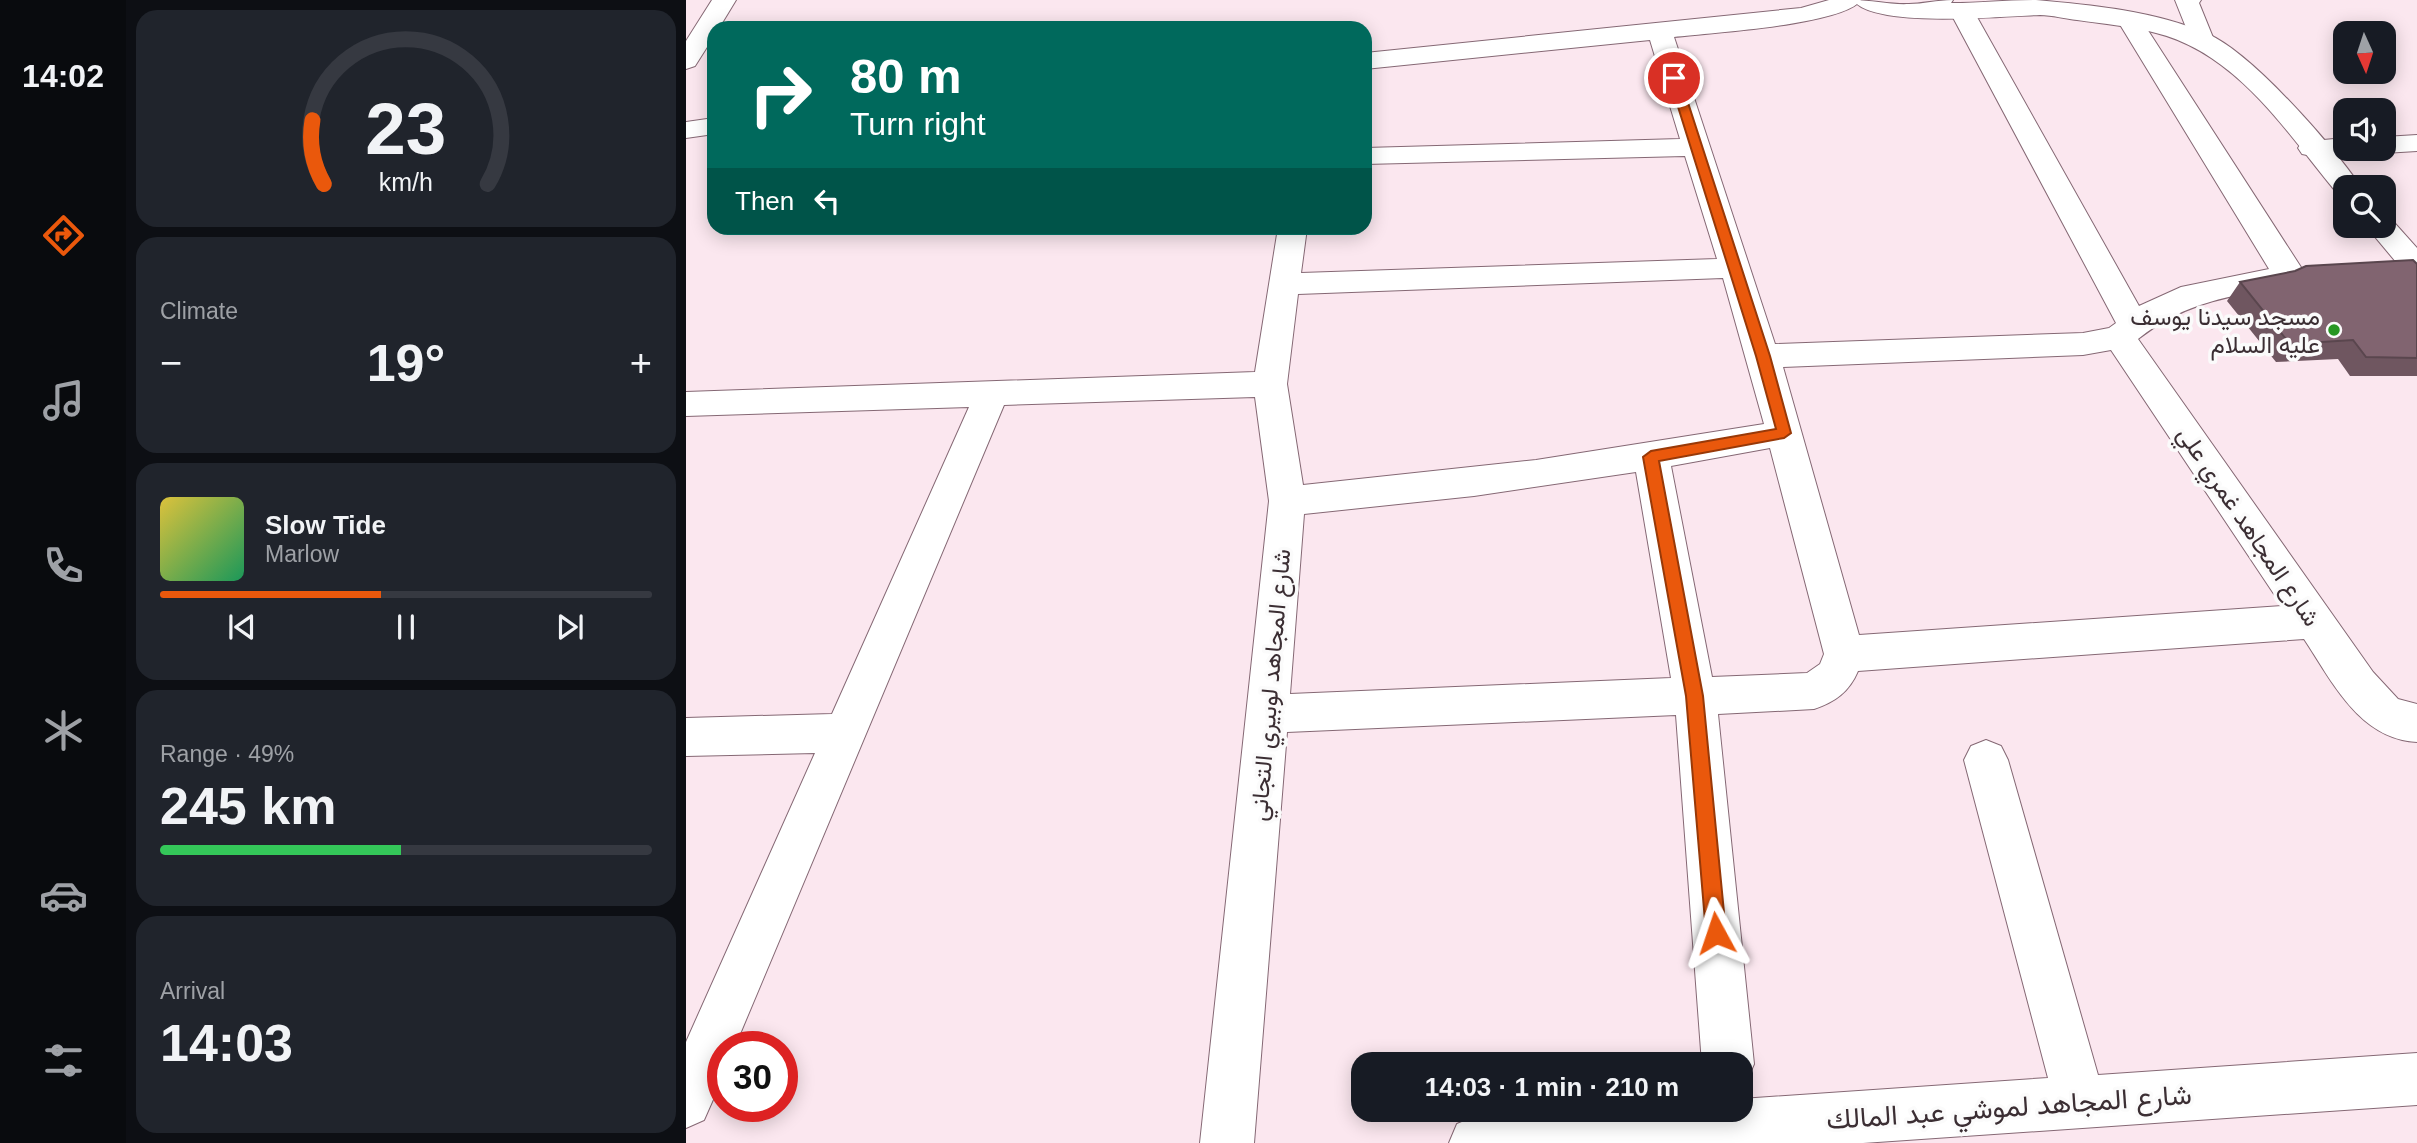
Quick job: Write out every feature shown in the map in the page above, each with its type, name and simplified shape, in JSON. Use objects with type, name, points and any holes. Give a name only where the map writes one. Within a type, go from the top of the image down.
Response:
[{"type":"street","points":[[711,21],[724,0]]},
{"type":"street","points":[[1801,15],[1826,10],[1849,0]]},
{"type":"street","points":[[1865,0],[1932,8]]},
{"type":"street","points":[[2003,0],[2037,10]]},
{"type":"street","points":[[2189,0],[2186,1],[2202,40]]},
{"type":"street","points":[[1372,60],[1801,15],[1932,8],[2037,10],[2131,23],[2202,40],[2250,76],[2336,175]]},
{"type":"street","name":"شارع المجاهد غمري علي","points":[[1932,8],[2127,332],[2314,621],[2358,685],[2399,718]]},
{"type":"street","points":[[2131,23],[2288,275]]},
{"type":"street","points":[[686,61],[707,27]]},
{"type":"street","points":[[1269,714],[1814,691],[1835,676],[1844,654],[1784,433],[1763,356],[1660,32]]},
{"type":"street","points":[[686,130],[707,127]]},
{"type":"street","points":[[2396,145],[2417,144]]},
{"type":"street","points":[[1372,156],[1696,147]]},
{"type":"street","points":[[2312,148],[2333,147]]},
{"type":"street","name":"شارع المجاهد لوبيري التجاني","points":[[1227,1143],[1287,501],[1270,384],[1291,235]]},
{"type":"street","points":[[2392,238],[2416,266]]},
{"type":"street","points":[[2377,268],[2416,266]]},
{"type":"street","points":[[1284,284],[1735,268]]},
{"type":"street","points":[[1763,356],[2083,344],[2127,332],[2153,311],[2192,294],[2288,275],[2326,272]]},
{"type":"street","points":[[686,404],[1270,384]]},
{"type":"street","points":[[686,1102],[992,393]]},
{"type":"street","points":[[1287,501],[1416,491],[1651,457],[1784,433]]},
{"type":"street","points":[[1651,457],[1695,696],[1727,1052]]},
{"type":"street","points":[[1844,654],[2314,621]]},
{"type":"street","points":[[686,737],[846,733]]},
{"type":"street","points":[[1986,760],[2080,1102]]},
{"type":"street","name":"شارع المجاهد لموشي عبد المالك","points":[[1476,1143],[2417,1079]]},
{"type":"building","name":"مسجد سيدنا يوسف عليه السلام","points":[[2413,260],[2417,264],[2417,358],[2366,357],[2353,340],[2290,344],[2240,282],[2295,271],[2306,266]]},
{"type":"place","name":"مسجد سيدنا يوسف عليه السلام","points":[[2334,330]]},
{"type":"route","points":[[1674,78],[1763,356],[1784,433],[1651,457],[1695,696],[1716,933]]}]
